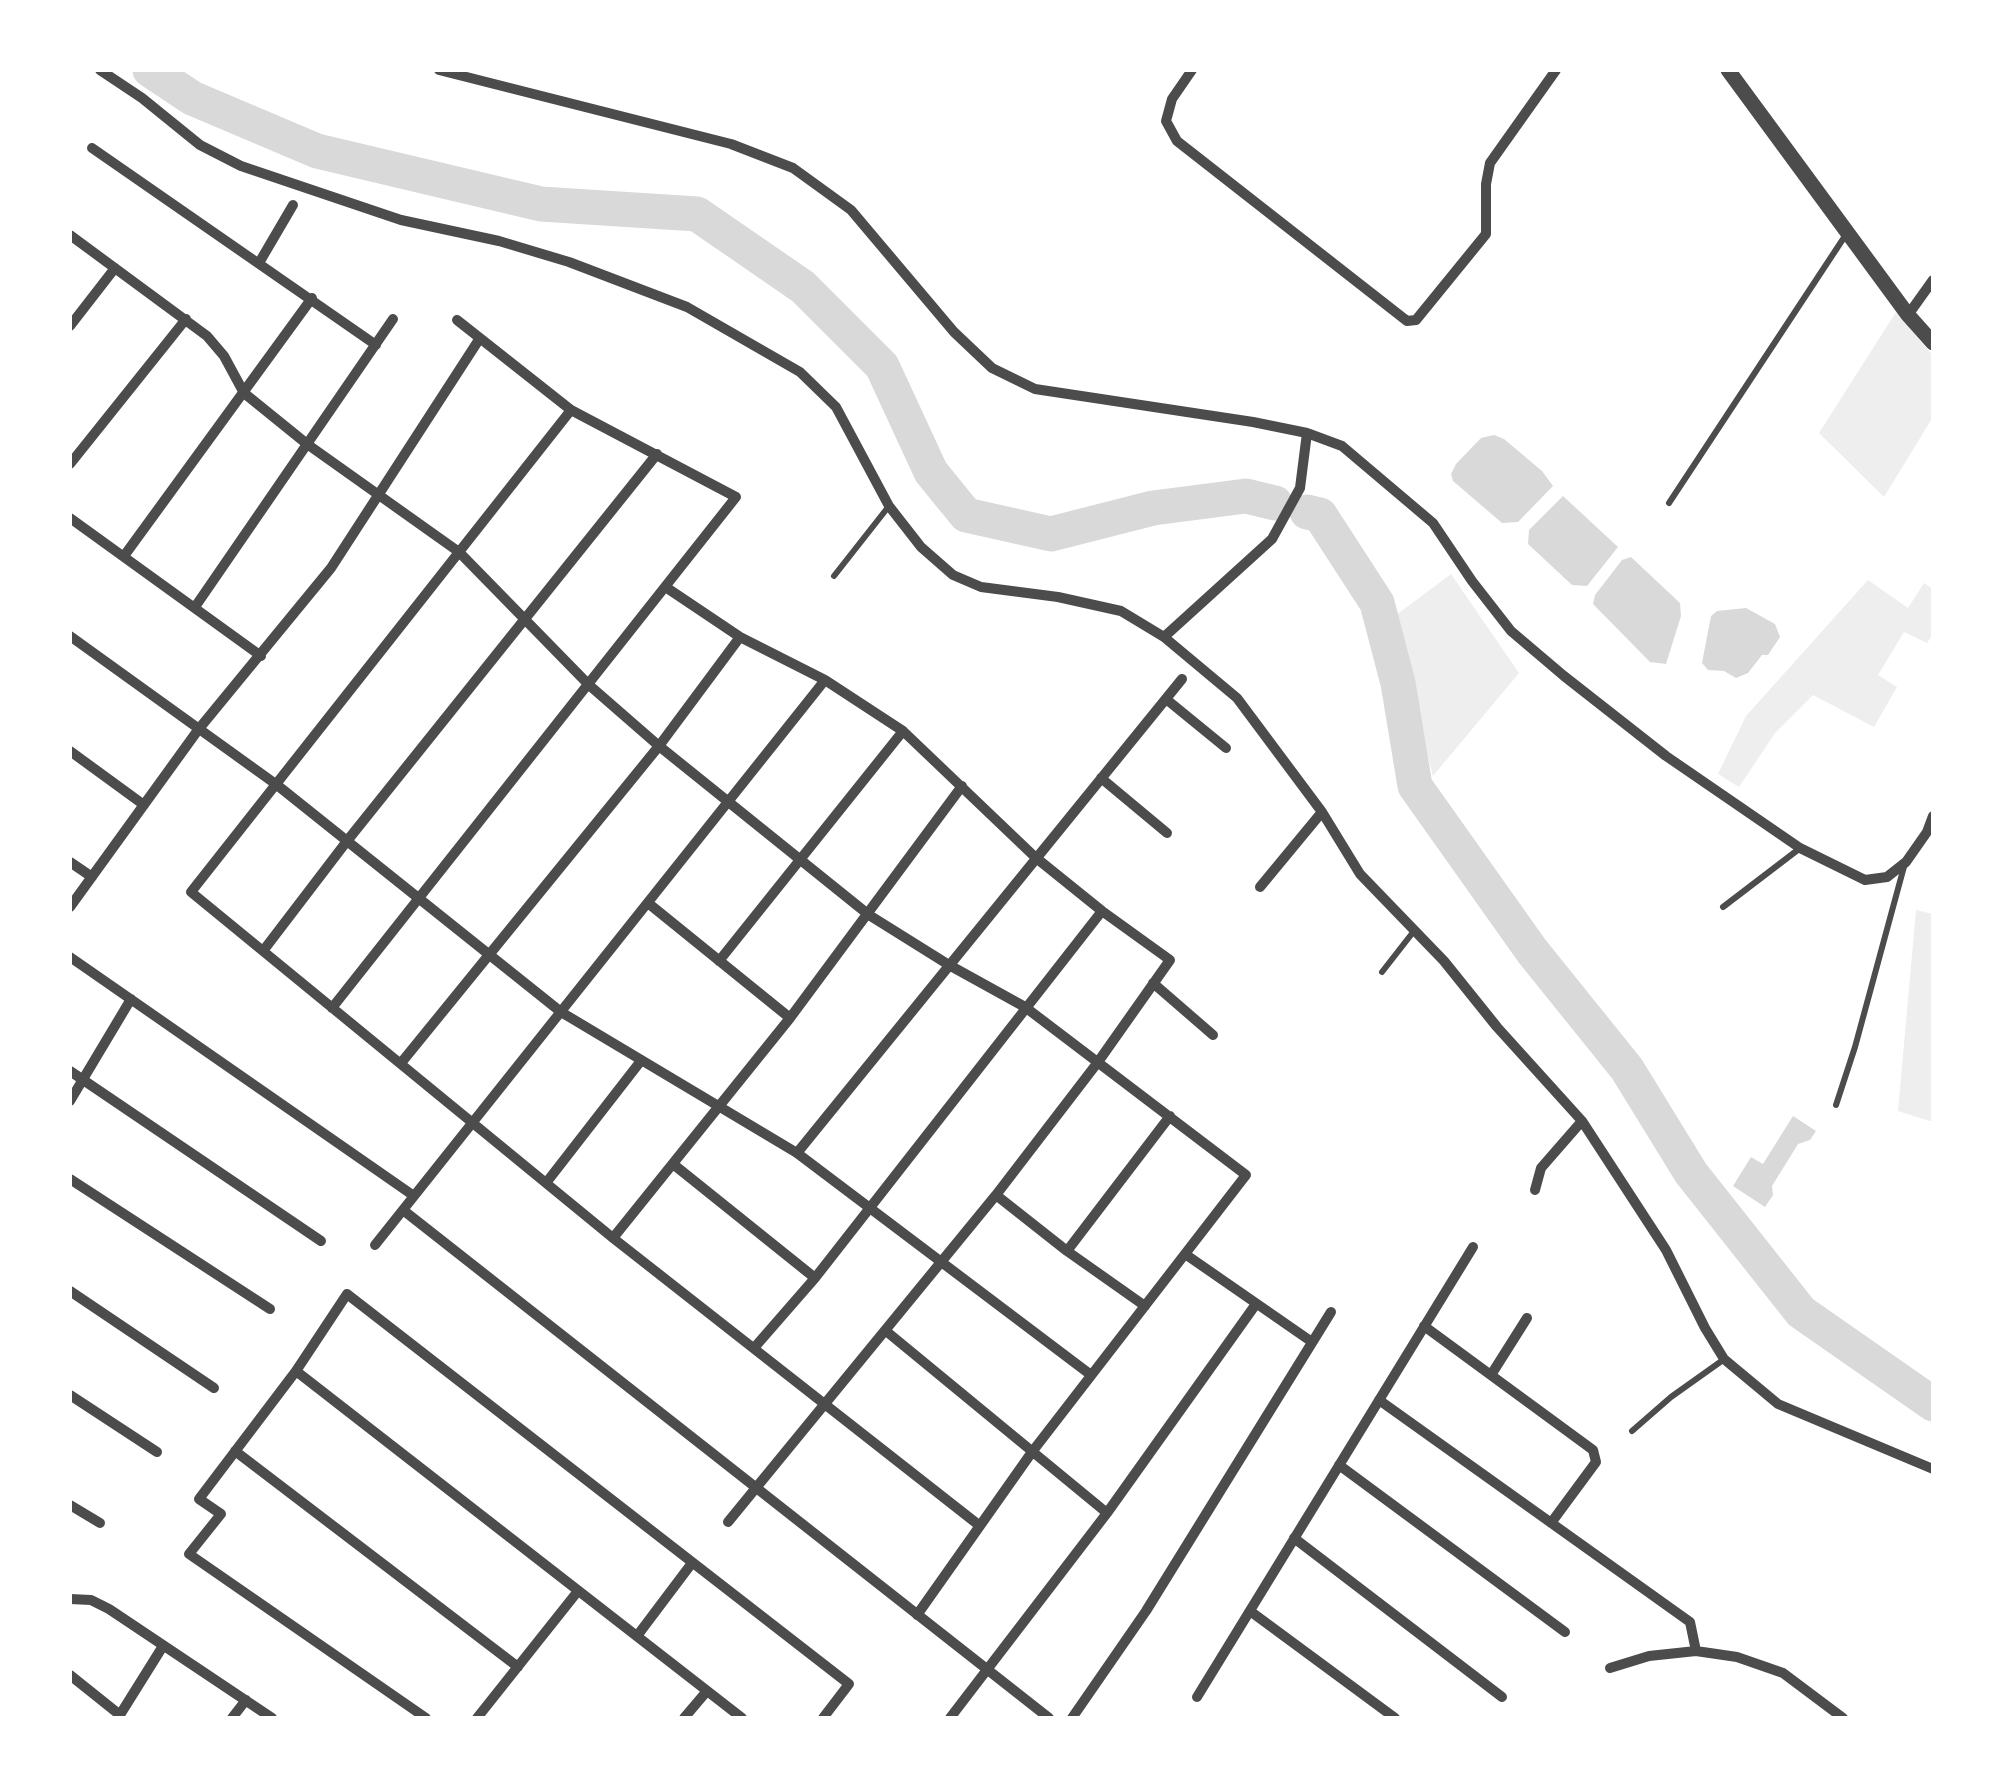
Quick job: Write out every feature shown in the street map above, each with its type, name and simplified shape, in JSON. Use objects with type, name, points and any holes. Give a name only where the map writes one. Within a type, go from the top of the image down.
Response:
[{"type":"street","points":[[100,70],[200,145],[241,166],[400,220],[499,241],[569,262],[687,307],[800,372],[836,407],[889,506],[921,548],[953,574],[982,587],[1121,611],[1164,637],[1238,698],[1322,812],[1360,874],[1582,1121],[1666,1250],[1724,1359],[1778,1404],[1933,1469]]},
{"type":"street","points":[[439,70],[730,144],[793,168],[851,210],[954,332],[992,368],[1035,389],[1307,433],[1342,446],[1434,523],[1472,581],[1511,630],[1666,756],[1800,848],[1866,880],[1888,876],[1906,862],[1933,816]]},
{"type":"street","points":[[1192,70],[1172,99],[1166,121],[1177,141],[1407,320],[1416,320],[1486,234],[1490,164],[1556,70]]},
{"type":"street","points":[[1728,70],[1933,343]]},
{"type":"street","points":[[92,148],[376,345]]},
{"type":"street","points":[[259,263],[292,205]]},
{"type":"street","points":[[70,236],[186,319],[215,344],[244,394],[459,552],[588,685],[869,914],[1025,1007],[1246,1174],[1032,1452],[917,1614]]},
{"type":"street","points":[[70,326],[115,268]]},
{"type":"street","points":[[1908,314],[1933,280]]},
{"type":"street","points":[[124,556],[312,298]]},
{"type":"street","points":[[70,464],[186,319]]},
{"type":"street","points":[[195,607],[393,319]]},
{"type":"street","points":[[332,1008],[736,498],[571,410],[457,320]]},
{"type":"street","points":[[70,907],[198,730],[331,568],[480,338]]},
{"type":"street","points":[[571,410],[191,892],[614,1238],[980,1526]]},
{"type":"street","points":[[1164,637],[1272,539],[1300,488],[1307,433]]},
{"type":"street","points":[[263,951],[657,454]]},
{"type":"street","points":[[70,518],[262,656]]},
{"type":"street","points":[[667,588],[740,637],[825,680],[902,731],[1035,857],[1102,912],[1170,960],[1098,1062],[996,1194],[728,1522]]},
{"type":"street","points":[[70,636],[278,785],[561,1012],[797,1153],[1091,1375]]},
{"type":"street","points":[[401,1063],[659,746],[740,637]]},
{"type":"street","points":[[797,1153],[1182,679]]},
{"type":"street","points":[[375,1245],[825,680]]},
{"type":"street","points":[[1166,699],[1226,748]]},
{"type":"street","points":[[719,961],[902,731]]},
{"type":"street","points":[[70,750],[144,805]]},
{"type":"street","points":[[1101,778],[1167,833]]},
{"type":"street","points":[[614,1238],[790,1018],[962,786]]},
{"type":"street","points":[[1260,887],[1322,812]]},
{"type":"street","points":[[70,862],[92,877]]},
{"type":"street","points":[[648,903],[790,1018]]},
{"type":"street","points":[[754,1348],[871,1208],[1102,912]]},
{"type":"street","points":[[70,957],[414,1196]]},
{"type":"street","points":[[1152,984],[1213,1035]]},
{"type":"street","points":[[70,1101],[131,999]]},
{"type":"street","points":[[546,1183],[640,1062]]},
{"type":"street","points":[[70,1071],[322,1241]]},
{"type":"street","points":[[1067,1251],[1170,1116]]},
{"type":"street","points":[[1535,1190],[1541,1168],[1582,1121]]},
{"type":"street","points":[[673,1164],[815,1278]]},
{"type":"street","points":[[70,1179],[270,1310]]},
{"type":"street","points":[[996,1194],[1145,1306]]},
{"type":"street","points":[[403,1210],[1049,1718]]},
{"type":"street","points":[[1197,1697],[1473,1246]]},
{"type":"street","points":[[1185,1254],[1312,1342]]},
{"type":"street","points":[[70,1291],[214,1388]]},
{"type":"street","points":[[426,1718],[190,1554],[221,1514],[199,1498],[296,1371],[347,1294],[849,1684],[823,1718]]},
{"type":"street","points":[[950,1718],[1106,1512],[1256,1304]]},
{"type":"street","points":[[1072,1718],[1146,1611],[1331,1312]]},
{"type":"street","points":[[1491,1375],[1527,1318]]},
{"type":"street","points":[[1424,1326],[1593,1450],[1596,1462],[1551,1523]]},
{"type":"street","points":[[886,1331],[1106,1512]]},
{"type":"street","points":[[296,1371],[742,1718]]},
{"type":"street","points":[[70,1395],[156,1452]]},
{"type":"street","points":[[1379,1400],[1690,1622],[1696,1651]]},
{"type":"street","points":[[235,1450],[518,1667]]},
{"type":"street","points":[[1339,1465],[1565,1632]]},
{"type":"street","points":[[70,1505],[100,1523]]},
{"type":"street","points":[[1294,1538],[1502,1697]]},
{"type":"street","points":[[637,1636],[692,1563]]},
{"type":"street","points":[[477,1718],[578,1590]]},
{"type":"street","points":[[70,1598],[91,1600],[272,1718]]},
{"type":"street","points":[[1250,1610],[1395,1718]]},
{"type":"street","points":[[70,1675],[119,1717],[163,1646]]},
{"type":"street","points":[[1610,1668],[1649,1656],[1696,1651],[1737,1656],[1782,1672],[1842,1718]]},
{"type":"street","points":[[684,1718],[708,1691]]},
{"type":"street","points":[[232,1718],[246,1700]]},
{"type":"lane","points":[[1669,503],[1848,232]]},
{"type":"lane","points":[[834,576],[889,506]]},
{"type":"lane","points":[[1723,908],[1800,848]]},
{"type":"lane","points":[[1836,1104],[1906,862]]},
{"type":"lane","points":[[1382,972],[1414,930]]},
{"type":"lane","points":[[1632,1430],[1724,1359]]},
{"type":"shaded area","points":[[1896,312],[1933,356],[1933,417],[1884,497],[1819,433]]},
{"type":"shaded area","points":[[1494,435],[1542,471],[1553,486],[1518,522],[1502,523],[1453,481],[1451,474],[1481,438]]},
{"type":"shaded area","points":[[1563,496],[1618,547],[1587,586],[1572,585],[1528,544],[1529,530]]},
{"type":"shaded area","points":[[1631,557],[1680,603],[1681,616],[1666,664],[1650,662],[1593,604],[1595,595],[1622,560]]},
{"type":"shaded area","points":[[1451,574],[1519,673],[1433,776],[1392,618]]},
{"type":"shaded area","points":[[1868,580],[1908,608],[1924,583],[1933,589],[1933,634],[1927,643],[1904,632],[1878,675],[1897,687],[1874,727],[1813,695],[1775,733],[1739,787],[1718,774],[1746,716]]},
{"type":"shaded area","points":[[1746,608],[1775,624],[1780,637],[1748,673],[1736,678],[1724,671],[1708,670],[1702,663],[1711,616],[1717,611]]},
{"type":"shaded area","points":[[1916,910],[1933,914],[1933,1122],[1898,1111]]},
{"type":"shaded area","points":[[1793,1116],[1816,1131],[1810,1140],[1798,1144],[1772,1186],[1773,1195],[1765,1207],[1733,1186],[1751,1157],[1763,1164]]},
{"type":"waterway","points":[[150,70],[192,98],[317,151],[541,204],[697,214],[803,287],[882,366],[931,472],[966,515],[1051,534],[1153,508],[1246,496],[1275,503]]},
{"type":"waterway","points":[[1307,512],[1320,515],[1377,603],[1398,683],[1415,786],[1532,951],[1627,1069],[1691,1173],[1801,1312],[1933,1404]]}]
